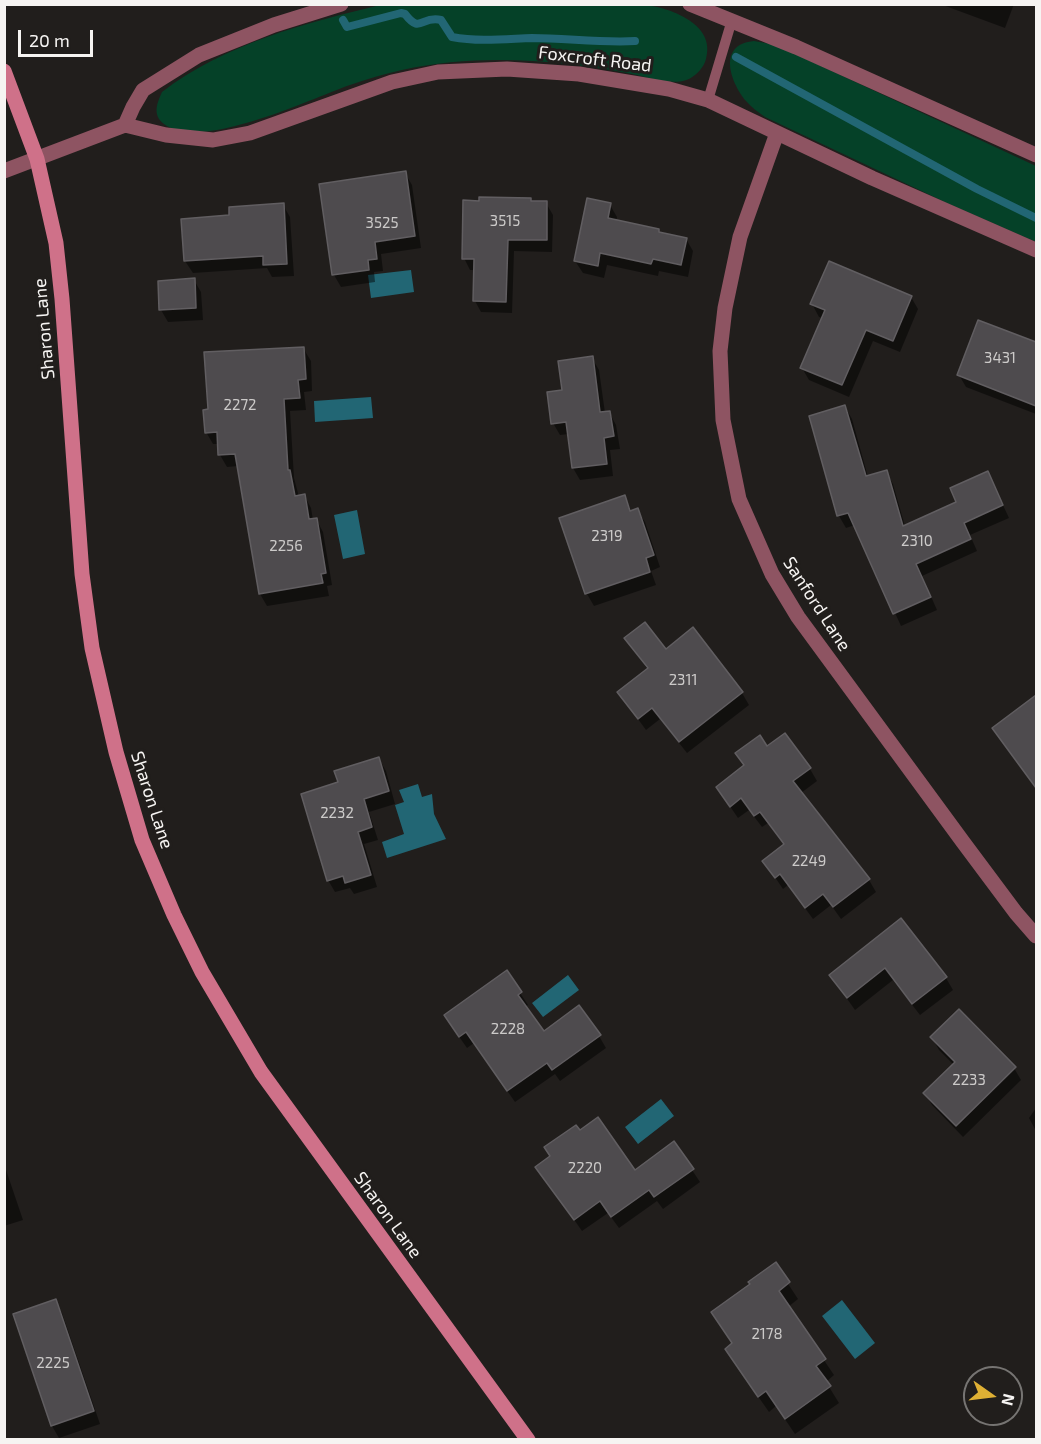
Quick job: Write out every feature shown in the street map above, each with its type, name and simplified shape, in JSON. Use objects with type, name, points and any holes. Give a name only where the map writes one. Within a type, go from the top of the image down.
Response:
[{"type":"main road","name":"Sharon Lane","points":[[4,71],[37,159],[56,243],[82,574],[92,648],[116,752],[142,840],[174,915],[202,972],[261,1072],[528,1440]]},
{"type":"street","points":[[4,171],[125,125],[143,90],[199,55],[274,25],[341,4]]},
{"type":"street","points":[[690,4],[863,76],[1036,155]]},
{"type":"street","name":"Foxcroft Road","points":[[125,125],[166,135],[213,140],[260,129],[392,82],[438,72],[507,69],[618,79],[669,89],[708,100],[1036,250]]},
{"type":"street","name":"Sanford Lane","points":[[777,133],[740,237],[725,308],[720,351],[723,420],[739,499],[772,574],[798,617],[963,842],[1036,936]]},
{"type":"lane","points":[[708,100],[732,20]]},
{"type":"green space","points":[[380,5],[647,5],[669,10],[699,28],[705,37],[706,59],[702,68],[695,75],[675,82],[571,64],[514,60],[458,62],[402,70],[376,77],[229,128],[203,132],[181,131],[164,124],[158,117],[157,105],[162,92],[186,75],[212,61],[266,37],[323,19]]},
{"type":"green space","points":[[754,41],[776,45],[1036,166],[1036,242],[949,204],[765,117],[740,93],[730,65],[735,49],[742,44]]},
{"type":"water","points":[[411,270],[414,292],[371,298],[368,275]]},
{"type":"water","points":[[371,397],[373,418],[315,422],[314,401]]},
{"type":"water","points":[[357,510],[365,554],[343,559],[334,515]]},
{"type":"water","points":[[418,784],[422,797],[432,794],[434,814],[446,839],[387,858],[382,842],[404,834],[395,805],[404,802],[399,790]]},
{"type":"water","points":[[568,975],[579,990],[543,1017],[532,1003]]},
{"type":"water","points":[[661,1099],[674,1116],[638,1144],[625,1127]]},
{"type":"water","points":[[842,1300],[875,1343],[855,1359],[822,1316]]},
{"type":"building","points":[[406,171],[415,236],[375,242],[377,259],[368,260],[369,270],[332,275],[319,184]]},
{"type":"building","points":[[479,197],[531,198],[531,201],[547,201],[547,240],[508,240],[506,302],[473,301],[474,259],[462,259],[463,200],[479,201]]},
{"type":"building","points":[[587,198],[611,203],[608,218],[659,229],[659,232],[687,238],[681,265],[653,259],[651,264],[600,253],[598,266],[574,261]]},
{"type":"building","points":[[284,203],[287,264],[263,265],[263,256],[184,261],[181,219],[229,215],[229,207]]},
{"type":"building","points":[[829,261],[912,296],[893,341],[866,330],[842,385],[800,368],[825,310],[810,304]]},
{"type":"building","points":[[195,278],[196,308],[159,310],[158,281]]},
{"type":"building","points":[[978,320],[1036,342],[1036,406],[957,375]]},
{"type":"building","points":[[304,347],[306,379],[298,380],[300,398],[284,399],[288,470],[290,470],[295,496],[305,494],[309,519],[317,518],[326,573],[321,574],[323,583],[259,594],[235,454],[218,455],[217,432],[205,433],[203,410],[208,409],[204,352]]},
{"type":"building","points":[[593,356],[600,412],[610,411],[614,436],[604,438],[607,464],[572,468],[566,422],[551,424],[547,392],[562,390],[558,361]]},
{"type":"building","points":[[845,405],[866,476],[887,470],[903,526],[956,502],[950,488],[988,471],[1003,505],[964,523],[971,539],[916,564],[931,597],[893,614],[848,513],[837,516],[809,416]]},
{"type":"building","points":[[625,495],[630,511],[638,508],[654,555],[646,558],[650,572],[585,594],[559,518]]},
{"type":"building","points":[[645,622],[666,649],[693,627],[743,692],[679,742],[652,708],[638,719],[617,692],[648,668],[624,638]]},
{"type":"building","points":[[1036,695],[1036,788],[992,728]]},
{"type":"building","points":[[785,733],[811,768],[793,781],[870,879],[833,907],[823,894],[805,908],[780,874],[775,878],[762,861],[784,844],[760,812],[754,816],[741,798],[730,807],[716,787],[744,765],[735,753],[760,735],[767,746]]},
{"type":"building","points":[[379,757],[389,791],[364,799],[372,827],[358,832],[371,875],[345,883],[343,876],[327,881],[301,794],[338,782],[334,771]]},
{"type":"building","points":[[901,918],[947,977],[912,1004],[885,968],[847,998],[829,975]]},
{"type":"building","points":[[507,970],[522,992],[518,995],[544,1031],[579,1005],[601,1035],[552,1070],[547,1063],[507,1091],[466,1032],[459,1037],[444,1015]]},
{"type":"building","points":[[959,1009],[1016,1067],[956,1126],[923,1093],[955,1062],[930,1037]]},
{"type":"building","points":[[598,1117],[635,1170],[674,1141],[694,1169],[654,1197],[649,1190],[611,1217],[600,1201],[574,1220],[535,1167],[550,1156],[544,1147],[576,1125],[580,1130]]},
{"type":"building","points":[[776,1262],[790,1282],[779,1291],[826,1359],[816,1366],[831,1386],[785,1419],[766,1391],[758,1397],[725,1349],[732,1343],[711,1312]]},
{"type":"building","points":[[56,1299],[94,1411],[51,1426],[13,1314]]},
{"type":"waterway","points":[[343,20],[347,27],[401,13],[418,24],[434,19],[441,20],[452,37],[462,39],[532,38],[635,41]]},
{"type":"waterway","points":[[736,57],[977,189],[1036,218]]}]
